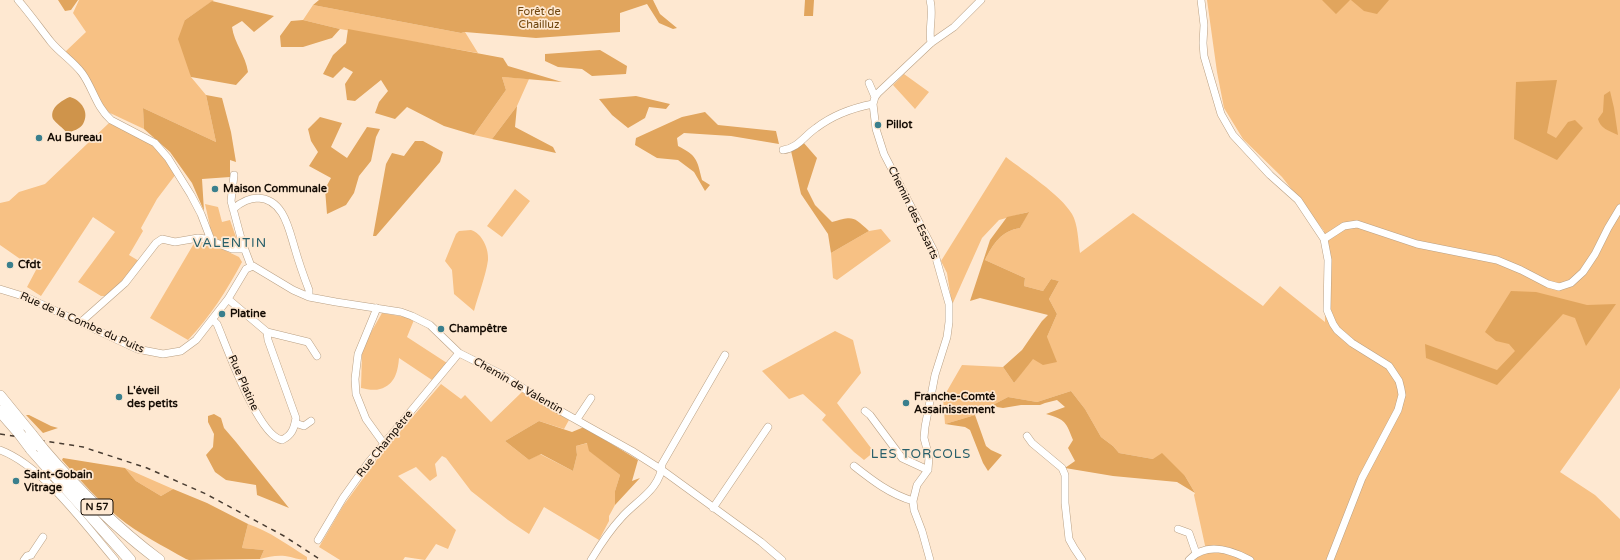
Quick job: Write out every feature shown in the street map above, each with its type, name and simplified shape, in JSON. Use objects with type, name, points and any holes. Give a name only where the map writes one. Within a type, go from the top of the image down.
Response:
[{"type":"highway","name":"N 57","points":[[1,401],[19,434],[64,473],[105,515],[159,560]]},
{"type":"highway","name":"N 57","points":[[1,401],[30,434],[36,449],[78,500],[148,560]]},
{"type":"highway","points":[[78,500],[130,560]]},
{"type":"street","points":[[18,0],[41,27],[51,42],[80,70],[100,109],[106,116],[155,143],[168,158],[201,214],[211,240]]},
{"type":"street","points":[[930,0],[932,16],[930,37],[931,43]]},
{"type":"street","points":[[783,150],[795,146],[816,127],[834,117],[874,100],[931,43],[954,27],[981,0]]},
{"type":"street","points":[[1201,0],[1204,26],[1204,56],[1221,114],[1233,135],[1270,175],[1298,200],[1324,239],[1328,260],[1327,301],[1330,318],[1337,330],[1345,337],[1389,366],[1399,381],[1402,395],[1398,410],[1357,488],[1330,560]]},
{"type":"street","name":"Chemin des Essarts","points":[[869,84],[874,100],[876,129],[884,154],[934,251],[949,304],[947,337],[935,375],[924,438],[929,457],[928,470]]},
{"type":"street","points":[[234,175],[231,200],[244,249],[251,266],[257,267],[293,290],[309,296],[408,314],[430,325],[460,353]]},
{"type":"street","points":[[233,209],[245,201],[256,198],[265,198],[272,201],[277,206],[285,218],[309,290],[309,296]]},
{"type":"street","points":[[1324,239],[1344,226],[1357,224],[1417,244],[1497,260],[1548,284],[1559,287],[1571,283],[1582,272],[1620,208]]},
{"type":"street","points":[[198,238],[205,227]]},
{"type":"street","points":[[81,322],[125,283],[159,240],[162,239],[174,242],[198,238],[211,240],[232,249],[244,249]]},
{"type":"street","name":"Rue de la Combe du Puits","points":[[0,289],[26,297],[137,349],[163,354],[173,353],[186,348],[196,340],[228,299],[246,269],[251,266]]},
{"type":"street","points":[[228,299],[267,332],[308,342],[317,356]]},
{"type":"street","points":[[377,308],[358,354],[355,379],[356,394],[366,419],[384,444]]},
{"type":"street","name":"Rue Platine","points":[[213,320],[217,324],[251,405],[260,420],[275,437],[282,440],[288,437],[294,429],[295,423]]},
{"type":"street","points":[[267,332],[268,340],[296,418],[295,423],[304,426],[311,421]]},
{"type":"street","name":"Chemin de Valentin","points":[[460,353],[501,374],[548,404],[577,419],[662,470],[761,542],[782,560]]},
{"type":"street","name":"Rue Champêtre","points":[[318,540],[343,498],[368,463],[460,353]]},
{"type":"street","points":[[591,560],[622,516],[642,500],[653,487],[662,470],[662,464],[725,355]]},
{"type":"street","points":[[577,419],[591,398]]},
{"type":"street","points":[[865,411],[870,415],[902,458],[928,470],[917,485],[913,501],[914,510],[922,531],[930,560]]},
{"type":"street","points":[[713,508],[768,427]]},
{"type":"street","points":[[1027,436],[1032,443],[1062,468],[1065,475],[1065,503],[1069,539],[1082,560]]},
{"type":"street","points":[[0,450],[12,455],[50,486],[115,560]]},
{"type":"street","points":[[854,466],[872,481],[894,494],[913,501]]},
{"type":"street","points":[[1178,529],[1189,534],[1196,553]]},
{"type":"street","points":[[24,560],[27,556],[33,558],[42,537]]},
{"type":"street","points":[[1190,560],[1196,553],[1209,549],[1227,550],[1250,560]]},
{"type":"shaded area","points":[[79,0],[214,0],[185,20],[191,77],[206,95],[216,142],[143,108],[144,129],[110,113],[103,106],[65,52],[86,32],[73,13]]},
{"type":"shaded area","points":[[1207,0],[1620,0],[1620,388],[1560,472],[1595,495],[1620,519],[1620,560],[1192,560],[1206,550],[1194,495],[1195,493],[1185,476],[1153,459],[1119,453],[1113,446],[1101,437],[1085,409],[1071,391],[1037,402],[1008,397],[975,415],[945,424],[943,398],[962,365],[1003,367],[1014,383],[1047,337],[1057,314],[1049,299],[1059,281],[1051,279],[1043,291],[1024,286],[1025,278],[985,260],[998,239],[1008,232],[1020,228],[1028,212],[999,220],[982,238],[952,305],[947,273],[941,261],[1006,157],[1051,191],[1066,206],[1076,223],[1080,253],[1133,213],[1263,306],[1280,286],[1325,322],[1324,231],[1282,177],[1243,139],[1224,108],[1217,72]]},
{"type":"shaded area","points":[[313,5],[461,33],[465,32],[478,53],[340,29],[303,20]]},
{"type":"shaded area","points":[[904,74],[929,92],[915,109],[893,85]]},
{"type":"shaded area","points":[[502,77],[529,79],[517,106],[492,139],[474,135],[506,90]]},
{"type":"shaded area","points":[[70,97],[78,101],[83,107],[85,111],[85,120],[82,126],[67,133],[53,119],[52,115],[57,105]]},
{"type":"shaded area","points":[[109,123],[155,144],[176,174],[157,199],[141,228],[143,231],[129,255],[139,261],[115,289],[107,296],[101,296],[78,282],[115,232],[93,217],[41,296],[27,287],[36,270],[0,245],[0,203],[9,201],[19,192],[45,184]]},
{"type":"shaded area","points":[[515,189],[530,201],[502,237],[487,226]]},
{"type":"shaded area","points":[[205,204],[218,207],[222,222],[230,220],[238,243],[235,247],[219,240],[213,235],[208,227],[210,226]]},
{"type":"shaded area","points":[[881,229],[891,241],[837,280],[833,278],[831,253],[869,231]]},
{"type":"shaded area","points":[[471,230],[478,234],[484,242],[488,256],[486,272],[474,311],[454,294],[452,270],[445,261],[456,234],[459,231]]},
{"type":"shaded area","points":[[196,240],[205,241],[239,257],[242,262],[218,303],[188,340],[150,318]]},
{"type":"shaded area","points":[[382,313],[414,320],[407,337],[447,363],[432,380],[399,358],[397,372],[389,384],[378,390],[361,388],[362,354],[366,341]]},
{"type":"shaded area","points":[[835,331],[853,340],[861,373],[837,403],[874,452],[864,460],[822,420],[826,415],[803,394],[789,399],[762,371]]},
{"type":"shaded area","points":[[441,384],[461,399],[465,395],[491,422],[522,392],[569,420],[564,429],[539,421],[505,441],[529,460],[540,454],[573,471],[577,455],[576,446],[588,443],[590,451],[620,475],[615,491],[615,505],[599,540],[544,507],[529,534],[508,520],[471,491],[446,458],[442,456],[435,464],[437,476],[430,481],[416,467],[398,476],[456,530],[448,549],[436,544],[425,560],[405,557],[403,560],[340,560],[319,547],[343,506],[384,450]]},
{"type":"shaded area","points":[[125,468],[173,489],[161,496],[136,481]]},
{"type":"shaded area","points":[[248,524],[263,530],[278,539],[307,557],[307,560],[301,560],[288,556],[272,556],[260,559],[264,550],[242,548]]},
{"type":"green space","points":[[58,0],[78,0],[71,10],[65,11]]},
{"type":"green space","name":"Forêt de Chailluz","points":[[319,0],[653,0],[660,14],[677,28],[673,29],[659,23],[647,4],[620,13],[620,32],[536,38],[465,32],[461,33],[313,5]]},
{"type":"green space","points":[[805,0],[814,0],[813,16],[804,16]]},
{"type":"green space","points":[[1322,0],[1350,0],[1336,14]]},
{"type":"green space","points":[[1351,0],[1389,0],[1377,14],[1364,11]]},
{"type":"green space","points":[[212,1],[274,16],[254,32],[242,21],[232,27],[248,72],[236,85],[191,77],[178,39],[185,20]]},
{"type":"green space","points":[[303,20],[340,29],[332,38],[303,47],[281,47],[280,36],[291,21]]},
{"type":"green space","points":[[348,29],[503,58],[508,66],[562,82],[502,77],[506,90],[474,135],[444,126],[407,107],[395,119],[375,113],[379,102],[388,91],[381,80],[355,101],[347,100],[345,84],[353,72],[344,67],[333,78],[323,74],[333,55],[346,43]]},
{"type":"green space","points":[[600,50],[627,66],[626,74],[592,76],[582,69],[558,67],[545,61],[545,54]]},
{"type":"green space","points":[[1557,80],[1547,133],[1556,138],[1568,122],[1575,120],[1583,128],[1557,160],[1514,139],[1516,82]]},
{"type":"green space","points":[[1610,91],[1618,135],[1603,127],[1598,119],[1603,112],[1604,95]]},
{"type":"green space","points":[[206,95],[222,98],[231,132],[236,162],[230,160],[230,177],[202,179],[204,211],[192,183],[170,152],[144,129],[143,108],[216,142]]},
{"type":"green space","points":[[636,96],[670,104],[666,109],[649,107],[645,118],[628,128],[612,115],[599,99]]},
{"type":"green space","points":[[517,106],[515,127],[553,147],[556,153],[492,139]]},
{"type":"green space","points":[[705,112],[718,125],[776,131],[779,144],[731,136],[684,133],[677,138],[678,146],[695,159],[699,167],[702,180],[710,185],[705,191],[694,172],[678,160],[657,158],[635,145],[636,138],[682,117]]},
{"type":"green space","points":[[320,117],[342,123],[331,147],[347,158],[367,127],[380,129],[376,137],[371,161],[359,176],[354,193],[346,205],[327,214],[325,189],[331,178],[309,166],[318,152],[311,141],[308,129]]},
{"type":"green space","points":[[415,141],[423,141],[443,152],[440,162],[376,236],[373,236],[386,164],[392,153],[404,156]]},
{"type":"green space","points":[[803,142],[817,158],[807,189],[815,205],[832,222],[849,218],[856,220],[869,231],[831,253],[828,234],[801,194],[791,151]]},
{"type":"green space","points":[[1029,212],[1020,228],[1008,232],[998,239],[985,260],[1025,278],[1024,286],[1043,291],[1051,279],[1059,281],[1049,299],[1057,314],[1047,337],[1057,362],[1043,365],[1033,359],[1014,383],[1003,367],[1022,350],[1042,321],[1048,315],[980,298],[970,301],[990,240],[1007,217]]},
{"type":"green space","points":[[1511,291],[1536,292],[1587,305],[1616,304],[1586,346],[1575,318],[1563,314],[1497,385],[1426,358],[1425,344],[1497,370],[1515,351],[1509,344],[1496,341],[1485,332]]},
{"type":"green space","points":[[1071,391],[1085,409],[1101,437],[1113,446],[1119,453],[1153,459],[1162,453],[1185,476],[1195,493],[1177,482],[1113,476],[1065,468],[1075,461],[1068,448],[1073,440],[1067,425],[1064,422],[1058,418],[1046,414],[1065,407],[1057,400],[1040,405],[1021,405],[1003,408],[991,406],[1008,397],[1037,402]]},
{"type":"green space","points":[[214,414],[221,418],[224,428],[289,508],[257,495],[256,485],[226,480],[215,472],[206,455],[213,447],[214,434],[208,422],[208,416]]},
{"type":"green space","points":[[26,415],[29,415],[58,428],[43,433]]},
{"type":"green space","points":[[975,415],[986,446],[1002,455],[988,471],[983,463],[970,430],[965,427],[945,424]]},
{"type":"green space","points":[[539,421],[572,432],[584,427],[638,460],[632,481],[640,478],[615,505],[615,491],[620,475],[589,451],[587,443],[576,446],[577,455],[573,471],[541,454],[529,460],[505,441]]},
{"type":"green space","points":[[63,458],[125,468],[136,481],[161,496],[173,489],[207,503],[248,524],[242,548],[264,550],[260,559],[186,559],[143,534],[118,517],[82,482],[62,460]]},
{"type":"railway","points":[[0,434],[83,447],[147,468],[206,494],[284,536],[321,560]]},
{"type":"place","name":"Pillot","points":[[878,125]]},
{"type":"place","name":"Au Bureau","points":[[39,138]]},
{"type":"place","name":"Maison Communale","points":[[215,189]]},
{"type":"place","name":"Cfdt","points":[[10,265]]},
{"type":"place","name":"Platine","points":[[222,314]]},
{"type":"place","name":"Champêtre","points":[[441,329]]},
{"type":"place","name":"L'éveil des petits","points":[[119,397]]},
{"type":"place","name":"Franche-Comté Assainissement","points":[[906,403]]},
{"type":"place","name":"Saint-Gobain Vitrage","points":[[16,481]]},
{"type":"district","name":"VALENTIN","points":[[230,244]]},
{"type":"district","name":"LES TORCOLS","points":[[921,455]]}]
